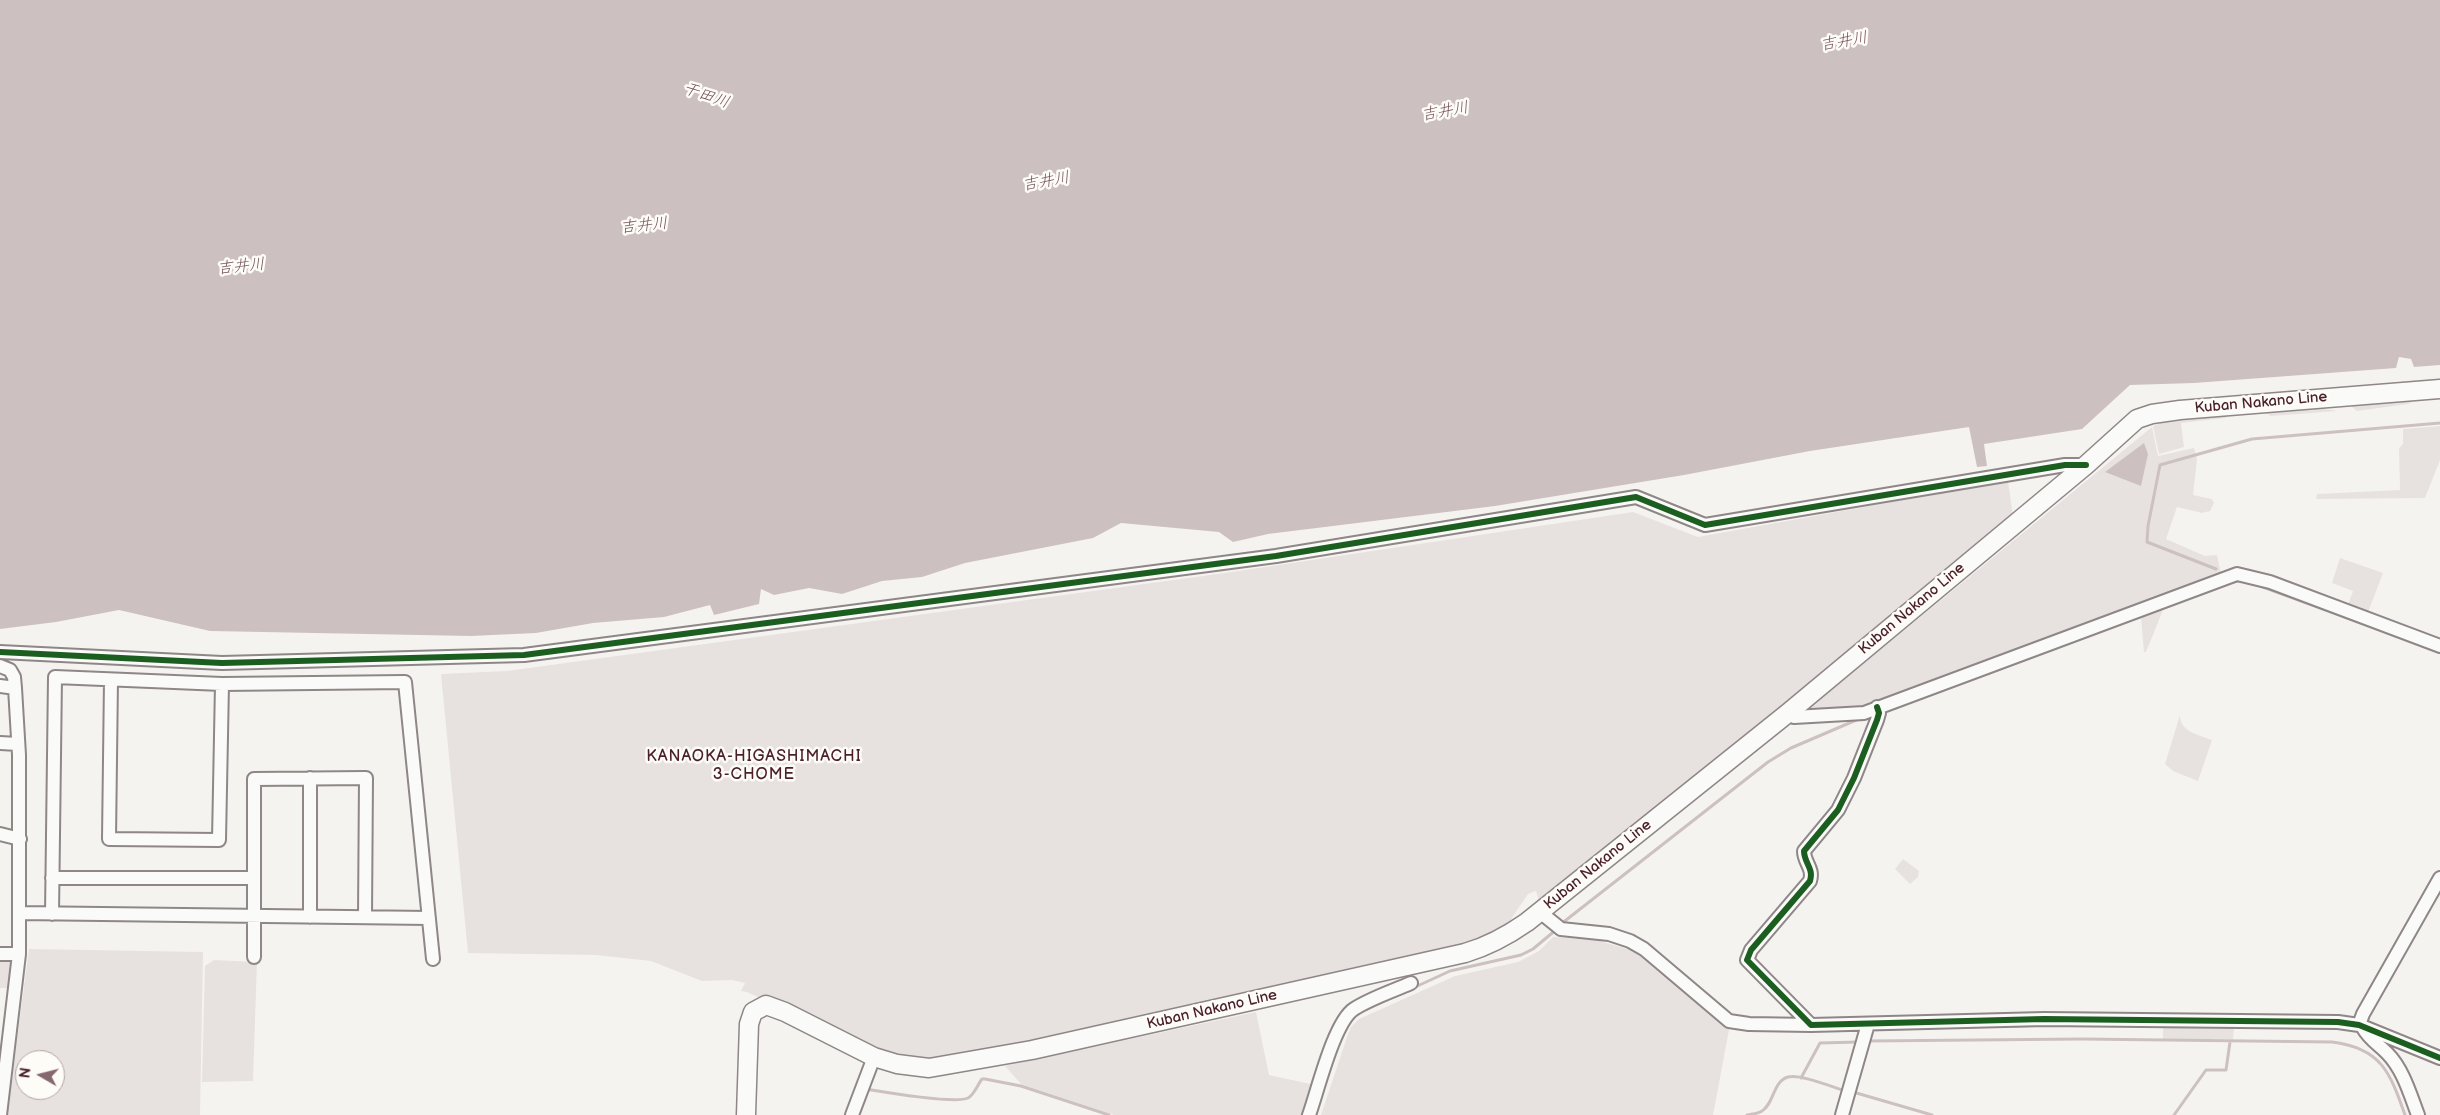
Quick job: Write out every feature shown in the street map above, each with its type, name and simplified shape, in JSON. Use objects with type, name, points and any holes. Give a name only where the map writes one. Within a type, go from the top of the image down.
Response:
[{"type":"main road","name":"Kuban Nakano Line","points":[[746,1115],[750,1016],[766,1005],[786,1012],[874,1057],[897,1064],[930,1068],[1032,1050],[1465,953],[1501,940],[1540,912],[1788,713],[2138,420],[2152,414],[2256,402],[2440,389]]},
{"type":"street","points":[[0,652],[222,662],[524,655],[1276,556],[1636,497],[1705,525],[2046,468],[2086,465]]},
{"type":"street","points":[[1788,713],[1794,717],[1820,717],[1878,710],[2237,574],[2270,582],[2440,646]]},
{"type":"street","points":[[0,666],[10,670],[14,677],[18,744],[20,839],[19,954],[0,1115]]},
{"type":"street","points":[[52,914],[55,677],[222,684],[404,682],[433,959]]},
{"type":"street","points":[[111,680],[109,839],[219,840],[222,684]]},
{"type":"street","points":[[0,686],[15,688]]},
{"type":"street","points":[[1811,1025],[1747,960],[1751,950],[1810,881],[1811,868],[1804,856],[1804,851],[1838,810],[1854,778],[1878,710]]},
{"type":"street","points":[[0,743],[18,744]]},
{"type":"street","points":[[310,778],[310,917]]},
{"type":"street","points":[[254,956],[254,779],[366,778],[365,918]]},
{"type":"street","points":[[0,834],[20,839]]},
{"type":"street","points":[[52,878],[254,878]]},
{"type":"street","points":[[2418,1115],[2399,1069],[2387,1053],[2368,1038],[2361,1026],[2363,1014],[2440,878]]},
{"type":"street","points":[[1540,912],[1558,927],[1609,934],[1630,941],[1664,965],[1728,1021],[1748,1024],[1868,1027],[2159,1019],[2314,1022],[2361,1026],[2440,1058]]},
{"type":"street","points":[[20,913],[429,918]]},
{"type":"street","points":[[0,954],[19,954]]},
{"type":"street","points":[[1309,1115],[1336,1035],[1346,1017],[1354,1009],[1411,982]]},
{"type":"street","points":[[1842,1115],[1868,1027]]},
{"type":"street","points":[[852,1115],[874,1057]]},
{"type":"shaded area","points":[[2431,393],[2408,404],[2357,411],[2351,406],[2339,406]]},
{"type":"shaded area","points":[[2312,405],[2318,408],[2338,411],[2271,416],[2255,407]]},
{"type":"shaded area","points":[[2243,408],[2225,418],[2181,423],[2184,447],[2159,454],[2153,426],[2164,422],[2157,419]]},
{"type":"shaded area","points":[[2440,426],[2440,460],[2425,498],[2316,499],[2317,494],[2400,490],[2399,448],[2403,444],[2403,429]]},
{"type":"shaded area","points":[[2152,427],[2158,456],[2194,448],[2197,459],[2193,495],[2212,499],[2214,503],[2210,511],[2202,513],[2177,507],[2166,539],[2205,556],[2217,555],[2221,574],[1859,710],[1806,711]]},
{"type":"shaded area","points":[[2008,481],[2013,516],[1543,903],[1539,901],[1536,891],[1528,894],[1503,931],[1465,948],[940,1064],[899,1061],[747,992],[741,991],[745,983],[732,980],[702,981],[651,961],[596,955],[468,953],[441,674],[507,671],[1225,573],[1633,512],[1698,537]]},
{"type":"shaded area","points":[[2340,558],[2383,573],[2367,615],[2347,608],[2353,591],[2332,583]]},
{"type":"shaded area","points":[[2163,610],[2146,652],[2144,652],[2141,617]]},
{"type":"shaded area","points":[[2180,715],[2186,729],[2212,740],[2198,781],[2173,771],[2165,764]]},
{"type":"shaded area","points":[[1903,859],[1919,871],[1918,877],[1910,884],[1895,869]]},
{"type":"shaded area","points":[[1553,937],[1596,940],[1631,950],[1642,956],[1729,1030],[1713,1115],[1321,1115],[1347,1037],[1351,1027],[1359,1019],[1455,976],[1518,962],[1539,951]]},
{"type":"shaded area","points":[[29,949],[203,952],[200,1115],[7,1115],[15,1055],[15,1100],[65,1100],[65,1050],[16,1050]]},
{"type":"shaded area","points":[[214,960],[257,962],[253,1081],[202,1082],[205,966]]},
{"type":"shaded area","points":[[0,962],[11,962],[8,988],[0,988]]},
{"type":"shaded area","points":[[1256,1012],[1269,1075],[1315,1085],[1305,1115],[1114,1115],[1021,1084],[1005,1066]]},
{"type":"shaded area","points":[[2163,1026],[2234,1027],[2233,1039],[2163,1039]]},
{"type":"water","points":[[0,0],[2440,0],[2440,365],[2414,367],[2411,359],[2399,357],[2396,368],[2194,383],[2130,385],[2082,429],[1984,444],[1987,466],[1977,467],[1969,427],[1810,451],[1684,475],[1495,506],[1268,534],[1233,542],[1219,532],[1121,523],[1093,538],[965,563],[922,577],[882,581],[842,594],[809,588],[774,595],[761,589],[759,604],[714,615],[710,605],[664,617],[593,623],[536,633],[471,636],[210,631],[119,610],[56,622],[0,629]]},
{"type":"water","points":[[2144,443],[2148,454],[2141,486],[2105,472]]},
{"type":"waterway","points":[[2216,569],[2147,542],[2148,526],[2160,465],[2252,439],[2440,423]]},
{"type":"waterway","points":[[2229,583],[2242,580]]},
{"type":"waterway","points":[[2260,586],[2378,629]]},
{"type":"waterway","points":[[1561,924],[1768,762],[1791,748],[1861,718]]},
{"type":"waterway","points":[[1361,1012],[1450,971],[1521,955],[1533,949],[1557,929]]},
{"type":"waterway","points":[[2013,1026],[2060,1025]]},
{"type":"waterway","points":[[1868,1041],[2082,1039],[2332,1042],[2349,1045],[2373,1056],[2394,1086],[2405,1115]]},
{"type":"waterway","points":[[1801,1078],[1820,1043],[1859,1042]]},
{"type":"waterway","points":[[2174,1115],[2206,1070],[2226,1070],[2230,1042]]},
{"type":"waterway","points":[[1747,1115],[1759,1113],[1766,1108],[1779,1083],[1788,1077],[1801,1077],[1846,1091]]},
{"type":"waterway","points":[[866,1089],[919,1097],[949,1100],[961,1099],[970,1097],[982,1079],[985,1079],[1021,1086],[1109,1115]]},
{"type":"waterway","points":[[1853,1092],[1932,1115]]},
{"type":"cycle path","points":[[0,652],[222,663],[524,655],[1276,556],[1636,497],[1705,525],[2065,465],[2086,465]]},
{"type":"cycle path","points":[[1877,707],[1879,713],[1877,720],[1854,778],[1838,810],[1804,851],[1811,873],[1810,881],[1751,950],[1747,960],[1811,1025],[2044,1019],[2338,1022],[2359,1025],[2440,1058]]},
{"type":"district","name":"KANAOKA-HIGASHIMACHI 3-CHOME","points":[[754,766]]},
{"type":"water label","name":"吉井川","points":[[1844,42]]},
{"type":"water label","name":"干田川","points":[[706,96]]},
{"type":"water label","name":"吉井川","points":[[1445,112]]},
{"type":"water label","name":"吉井川","points":[[1046,182]]},
{"type":"water label","name":"吉井川","points":[[644,226]]},
{"type":"water label","name":"吉井川","points":[[241,267]]}]
